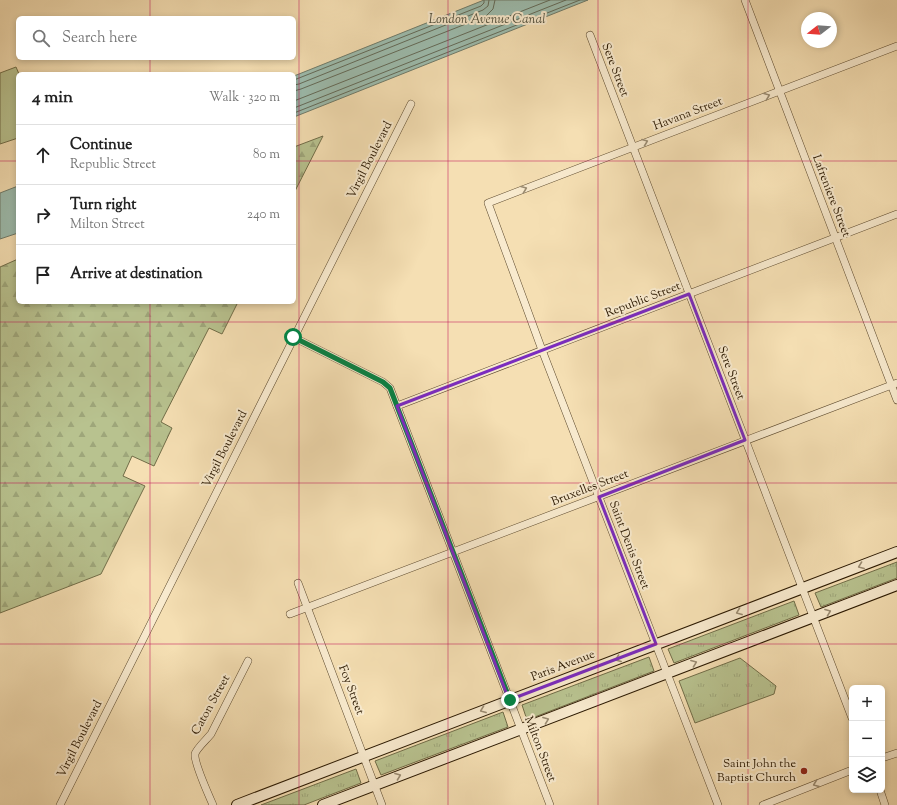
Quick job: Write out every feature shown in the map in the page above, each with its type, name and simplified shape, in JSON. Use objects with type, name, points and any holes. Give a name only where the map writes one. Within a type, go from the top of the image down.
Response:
[{"type":"street","name":"Lafreniere Street","points":[[745,0],[835,238],[894,384],[897,400]]},
{"type":"street","name":"Sere Street","points":[[590,35],[849,710]]},
{"type":"street","name":"Havana Street","points":[[488,203],[897,46]]},
{"type":"street","name":"Virgil Boulevard","points":[[60,805],[411,104]]},
{"type":"street","name":"Saint Denis Street","points":[[488,203],[542,350],[718,805]]},
{"type":"street","name":"Republic Street","points":[[398,406],[897,214]]},
{"type":"street","name":"Milton Street","points":[[293,337],[383,382],[390,388],[550,805]]},
{"type":"street","name":"Bruxelles Street","points":[[290,614],[894,384]]},
{"type":"street","name":"Paris Avenue","points":[[239,805],[897,552]]},
{"type":"street","name":"Foy Street","points":[[298,584],[382,805]]},
{"type":"street","points":[[323,805],[897,586]]},
{"type":"street","name":"Caton Street","points":[[213,805],[196,761],[195,754],[198,748],[205,743],[211,734],[248,661]]},
{"type":"street","points":[[885,757],[897,753]]},
{"type":"street","points":[[763,805],[849,771]]},
{"type":"street","points":[[881,793],[885,805]]},
{"type":"highlighted area","points":[[689,294],[745,440],[599,497],[656,644],[509,700],[397,406]]},
{"type":"green space","points":[[16,67],[18,72],[16,72],[16,139],[0,144],[0,73]]},
{"type":"green space","points":[[323,136],[296,189],[296,146]]},
{"type":"green space","points":[[16,260],[16,304],[237,304],[222,334],[209,328],[161,422],[172,428],[154,466],[132,456],[123,476],[145,486],[101,574],[0,613],[0,267]]},
{"type":"green space","points":[[897,562],[897,578],[821,607],[815,593]]},
{"type":"green space","points":[[794,601],[799,615],[674,663],[668,649]]},
{"type":"green space","points":[[649,657],[654,671],[527,720],[522,705]]},
{"type":"green space","points":[[740,658],[776,686],[774,694],[695,723],[679,681]]},
{"type":"green space","points":[[503,712],[508,727],[381,775],[375,761]]},
{"type":"green space","points":[[356,769],[361,783],[304,805],[261,805]]},
{"type":"water","name":"London Avenue Canal","points":[[484,0],[588,0],[296,116],[296,75]]},
{"type":"water","points":[[16,187],[16,234],[0,239],[0,193]]},
{"type":"place","name":"Saint John the Baptist Church","points":[[804,771]]},
{"type":"route","points":[[293,337],[383,382],[390,388],[510,700]]}]
